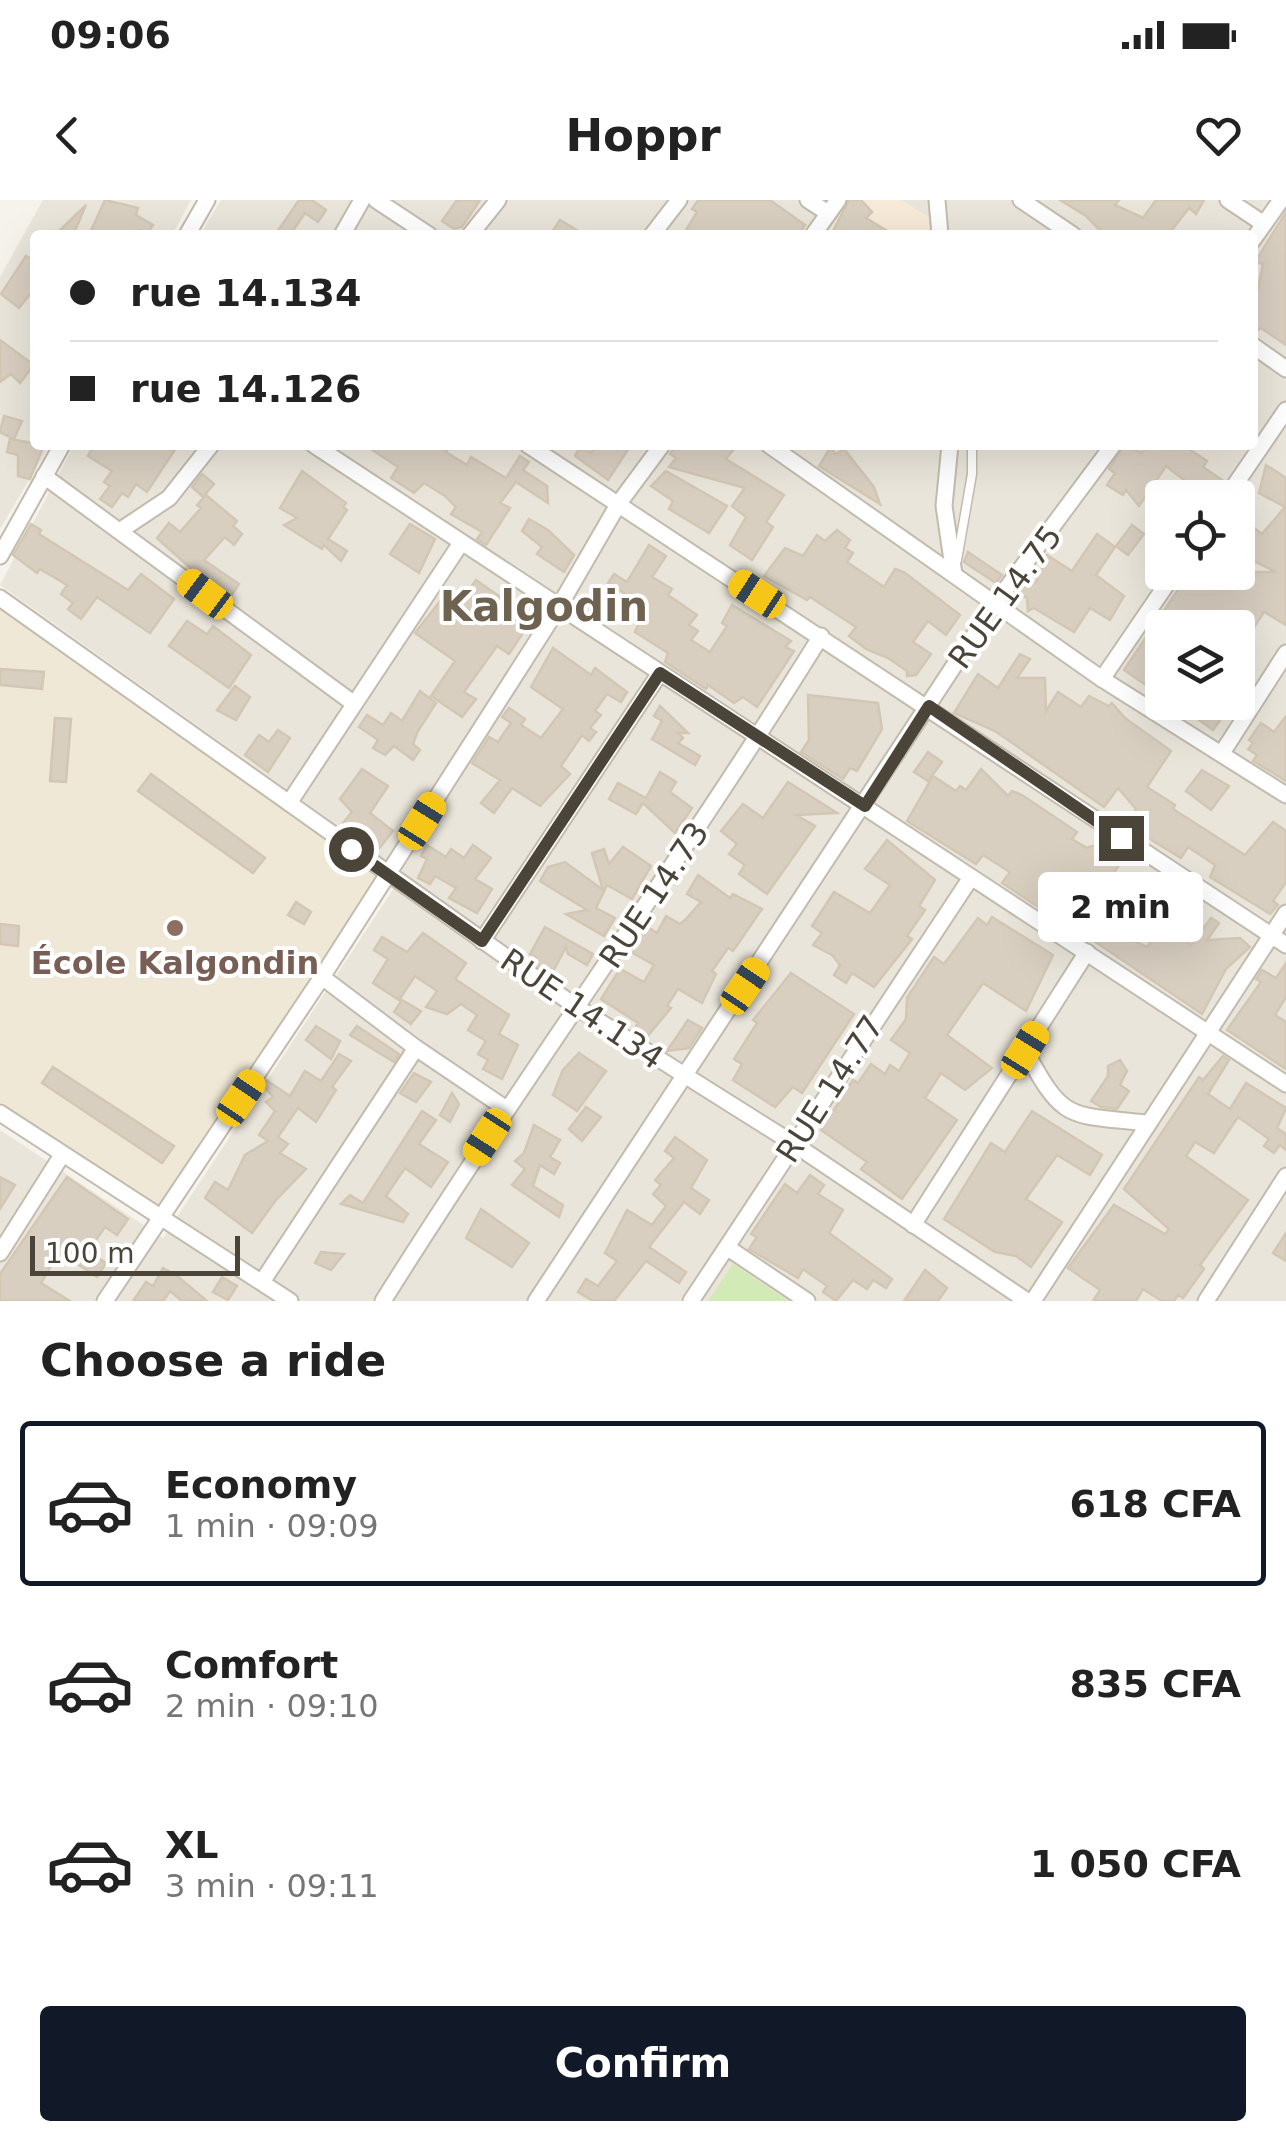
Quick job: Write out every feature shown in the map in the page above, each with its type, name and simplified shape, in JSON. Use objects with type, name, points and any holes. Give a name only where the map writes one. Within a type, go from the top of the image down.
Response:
[{"type":"street","points":[[189,230],[208,200]]},
{"type":"street","points":[[345,230],[362,200]]},
{"type":"street","points":[[376,200],[421,230]]},
{"type":"street","points":[[474,230],[498,200]]},
{"type":"street","points":[[656,230],[679,200]]},
{"type":"street","points":[[808,200],[833,206],[817,230]]},
{"type":"street","points":[[936,200],[940,230]]},
{"type":"street","points":[[1020,200],[1066,230]]},
{"type":"street","points":[[1228,200],[1264,224]]},
{"type":"street","points":[[1258,232],[1281,200]]},
{"type":"street","points":[[1258,349],[1286,368]]},
{"type":"street","points":[[1238,480],[1286,410]]},
{"type":"street","points":[[0,556],[59,450]]},
{"type":"street","points":[[121,530],[169,498],[207,450]]},
{"type":"street","points":[[322,450],[1286,1084]]},
{"type":"street","points":[[536,450],[1286,945]]},
{"type":"street","points":[[105,1301],[322,978],[560,605],[619,503],[657,450]]},
{"type":"street","points":[[776,450],[1102,679],[1286,794]]},
{"type":"street","points":[[950,450],[944,506],[954,574]]},
{"type":"street","name":"RUE 14.75","points":[[536,1301],[994,605],[1109,450]]},
{"type":"street","points":[[44,476],[353,703]]},
{"type":"street","points":[[289,803],[461,543]]},
{"type":"street","points":[[1102,679],[1163,590]]},
{"type":"street","name":"RUE 14.134","points":[[0,598],[578,1008],[794,1144],[1030,1301]]},
{"type":"street","name":"RUE 14.73","points":[[383,1301],[506,1108],[578,1008],[758,738],[821,636]]},
{"type":"street","points":[[1222,753],[1286,653]]},
{"type":"street","points":[[482,941],[660,673]]},
{"type":"street","name":"RUE 14.77","points":[[692,1301],[970,879]]},
{"type":"street","points":[[1030,1301],[1286,913]]},
{"type":"street","points":[[913,1225],[1087,952]]},
{"type":"street","points":[[322,978],[506,1108]]},
{"type":"street","points":[[262,1282],[416,1048]]},
{"type":"street","points":[[1025,1050],[1046,1090],[1067,1112],[1146,1123]]},
{"type":"street","points":[[0,1113],[290,1301]]},
{"type":"street","points":[[0,1253],[62,1155]]},
{"type":"street","points":[[1206,1301],[1286,1176]]},
{"type":"street","points":[[728,1248],[808,1301]]},
{"type":"lane","points":[[954,574],[972,474],[972,450]]},
{"type":"shaded area","points":[[43,200],[191,200],[175,230],[30,230],[30,450],[47,450],[0,529],[0,277]]},
{"type":"shaded area","points":[[221,200],[1286,200],[1286,1301],[0,1301],[0,1130],[163,1238],[404,873],[0,585],[71,450],[1258,450],[1258,230],[203,230]]},
{"type":"shaded area","points":[[849,200],[901,200],[950,230],[830,230]]},
{"type":"shaded area","name":"École Kalgondin","points":[[0,602],[385,875],[158,1217],[0,1112]]},
{"type":"green space","points":[[733,1264],[788,1301],[708,1301]]},
{"type":"building","points":[[105,200],[138,208],[136,215],[153,225],[150,230],[91,230]]},
{"type":"building","points":[[299,200],[312,200],[326,210],[318,222],[305,213],[293,230],[278,230]]},
{"type":"building","points":[[457,200],[480,200],[462,227],[454,229],[442,221]]},
{"type":"building","points":[[698,200],[770,200],[805,225],[802,230],[686,230],[697,212],[692,209]]},
{"type":"building","points":[[849,200],[861,200],[872,212],[866,218],[886,230],[834,230]]},
{"type":"building","points":[[1060,200],[1119,200],[1115,205],[1143,218],[1156,200],[1204,200],[1196,214],[1189,208],[1172,230],[1100,230]]},
{"type":"building","points":[[86,205],[75,230],[60,230]]},
{"type":"building","points":[[1286,212],[1286,345],[1261,328],[1258,330],[1258,289],[1263,264],[1258,263]]},
{"type":"building","points":[[560,220],[577,230],[553,230]]},
{"type":"building","points":[[26,256],[30,259],[30,294],[19,308],[1,294]]},
{"type":"building","points":[[0,340],[30,362],[30,370],[20,383],[11,374],[0,382]]},
{"type":"building","points":[[4,416],[22,421],[14,439],[0,432]]},
{"type":"building","points":[[10,439],[30,443],[30,450],[42,450],[30,479],[18,476],[18,455],[7,452]]},
{"type":"building","points":[[91,450],[175,450],[147,492],[136,484],[128,497],[122,493],[112,507],[100,499],[110,486],[104,482],[112,471],[88,456]]},
{"type":"building","points":[[372,450],[447,450],[467,465],[471,457],[506,478],[520,456],[529,462],[523,470],[547,486],[548,503],[516,482],[500,503],[510,508],[486,545],[477,539],[482,532],[451,514],[456,507],[445,496],[424,483],[414,493],[391,478],[398,467]]},
{"type":"building","points":[[578,450],[628,450],[608,480],[575,456]]},
{"type":"building","points":[[673,450],[733,450],[726,459],[784,495],[766,522],[773,527],[752,560],[730,545],[746,517],[732,506],[745,488],[669,467],[676,458],[670,454]]},
{"type":"building","points":[[829,450],[836,454],[845,450],[874,487],[880,504],[819,466]]},
{"type":"building","points":[[1121,450],[1190,450],[1207,461],[1203,467],[1222,480],[1184,480],[1166,466],[1157,480],[1145,480],[1145,497],[1139,506],[1126,490],[1123,495],[1107,485],[1115,473],[1109,469]]},
{"type":"building","points":[[1266,465],[1286,478],[1286,625],[1264,612],[1255,626],[1255,610],[1164,610],[1178,590],[1255,590],[1255,572],[1276,572],[1255,562],[1255,528],[1262,534],[1285,507],[1259,493]]},
{"type":"building","points":[[302,471],[346,503],[343,507],[347,510],[328,539],[347,551],[341,561],[324,545],[322,549],[284,525],[297,518],[280,508]]},
{"type":"building","points":[[666,471],[727,506],[709,533],[669,509],[673,501],[651,486]]},
{"type":"building","points":[[202,474],[214,484],[203,497],[192,487]]},
{"type":"building","points":[[206,495],[237,521],[233,526],[242,534],[234,545],[225,537],[204,560],[239,584],[231,596],[197,574],[157,538],[169,523],[180,532],[201,508],[197,505]]},
{"type":"building","points":[[529,519],[548,530],[574,555],[564,572],[537,554],[542,547],[522,531]]},
{"type":"building","points":[[31,524],[41,530],[39,534],[128,590],[141,574],[174,599],[150,633],[97,597],[81,619],[68,609],[73,603],[61,594],[67,585],[40,569],[37,573],[13,555]]},
{"type":"building","points":[[410,524],[435,539],[419,573],[390,554]]},
{"type":"building","points":[[1132,525],[1144,534],[1128,555],[1116,546]]},
{"type":"building","points":[[837,530],[850,540],[845,548],[853,553],[847,562],[884,587],[895,569],[904,572],[960,615],[946,635],[928,621],[913,642],[931,654],[916,675],[907,676],[907,671],[888,658],[866,649],[849,636],[856,627],[810,597],[807,600],[764,576],[785,548],[803,556],[817,535],[825,541]]},
{"type":"building","points":[[1097,534],[1115,547],[1096,575],[1124,596],[1110,620],[1090,608],[1074,632],[1034,608],[1028,611],[1027,598],[1019,594],[1024,585],[1036,582],[1047,555],[1072,571]]},
{"type":"building","points":[[649,545],[666,556],[652,577],[672,589],[668,595],[697,615],[689,625],[698,631],[691,640],[710,652],[727,626],[722,623],[732,605],[791,641],[785,647],[794,651],[757,707],[743,697],[734,703],[708,685],[706,689],[665,662],[668,653],[635,632],[644,610],[638,606],[640,603],[608,583],[614,574],[627,582]]},
{"type":"building","points":[[968,552],[1002,575],[996,583],[964,562]]},
{"type":"building","points":[[476,580],[532,619],[509,654],[497,646],[464,692],[476,699],[462,717],[431,696],[455,661],[415,633],[445,595],[460,604]]},
{"type":"building","points":[[187,621],[207,634],[213,626],[251,655],[229,688],[169,646]]},
{"type":"building","points":[[1145,639],[1145,684],[1124,670]]},
{"type":"building","points":[[553,648],[591,675],[595,668],[627,692],[621,702],[607,694],[595,711],[601,715],[590,728],[596,732],[589,741],[582,735],[561,766],[570,774],[540,806],[512,788],[494,813],[481,803],[500,780],[472,763],[489,737],[498,742],[511,723],[502,717],[509,708],[525,719],[521,725],[541,738],[563,709],[531,687]]},
{"type":"building","points":[[1020,654],[1030,659],[1017,678],[1045,678],[1046,711],[1058,692],[1081,707],[1089,696],[1109,706],[1112,703],[1125,718],[1171,751],[1147,787],[1175,805],[1173,809],[1245,855],[1273,822],[1286,831],[1286,882],[1273,901],[1278,905],[1270,914],[1210,877],[1215,865],[1188,847],[1181,858],[1142,834],[1148,825],[1132,815],[1136,809],[1118,788],[1104,807],[995,731],[954,713],[978,674],[998,688]]},
{"type":"building","points":[[0,669],[44,672],[42,689],[0,685]]},
{"type":"building","points":[[235,686],[250,697],[236,720],[217,710]]},
{"type":"building","points":[[420,691],[436,703],[418,731],[413,744],[420,750],[413,760],[394,746],[385,755],[373,748],[378,740],[359,727],[367,715],[383,725],[391,713],[402,721]]},
{"type":"building","points":[[808,695],[878,703],[882,729],[857,771],[850,768],[843,779],[801,752],[809,740]]},
{"type":"building","points":[[660,706],[688,733],[678,733],[683,738],[678,743],[700,756],[695,765],[652,739],[662,721],[654,716]]},
{"type":"building","points":[[1286,716],[1286,781],[1253,761],[1257,755],[1248,749],[1253,743],[1249,740],[1261,723],[1274,732]]},
{"type":"building","points":[[55,718],[71,719],[66,782],[50,781]]},
{"type":"building","points":[[1199,720],[1220,720],[1213,730]]},
{"type":"building","points":[[278,730],[290,738],[268,772],[245,755],[259,735],[269,742]]},
{"type":"building","points":[[928,752],[942,762],[928,781],[914,772]]},
{"type":"building","points":[[362,769],[388,786],[370,813],[393,831],[377,851],[343,823],[352,812],[340,799]]},
{"type":"building","points":[[981,769],[1008,796],[1012,791],[1022,795],[1077,832],[1072,839],[1087,848],[1099,844],[1122,861],[1097,897],[1126,917],[1154,880],[1191,907],[1173,933],[1191,945],[1211,918],[1219,923],[1207,940],[1240,938],[1250,947],[1226,969],[1202,1014],[1088,937],[1098,922],[1070,903],[1067,908],[1055,904],[1049,914],[1002,883],[1010,872],[983,855],[976,864],[907,821],[933,776],[956,791],[960,786],[966,790]],"holes":[[[1147,911],[1165,923],[1147,947],[1127,938]]]},
{"type":"building","points":[[1202,770],[1229,786],[1211,810],[1186,791]]},
{"type":"building","points":[[660,772],[676,782],[670,792],[692,808],[675,833],[643,803],[636,814],[609,799],[618,783],[646,798]]},
{"type":"building","points":[[151,774],[265,858],[253,873],[138,791]]},
{"type":"building","points":[[788,782],[837,813],[796,815],[815,826],[767,894],[739,874],[745,865],[729,854],[737,844],[721,831],[743,804],[763,818]]},
{"type":"building","points":[[887,840],[935,880],[919,906],[925,910],[907,936],[912,939],[874,987],[852,973],[846,983],[834,975],[840,965],[832,955],[813,945],[822,933],[812,926],[834,892],[870,913],[890,885],[865,869]]},
{"type":"building","points":[[427,845],[446,857],[451,849],[464,858],[473,845],[491,858],[475,879],[492,889],[477,913],[449,898],[456,888],[435,876],[430,884],[418,878],[427,859],[421,856]]},
{"type":"building","points":[[623,847],[651,866],[632,899],[607,885],[596,908],[615,918],[604,936],[566,914],[587,910],[540,881],[548,867],[565,862],[603,890],[592,853],[604,849],[609,864]]},
{"type":"building","points":[[698,875],[730,898],[733,894],[762,909],[733,951],[728,948],[712,971],[716,974],[702,1003],[678,989],[667,1006],[671,1008],[646,1038],[634,1030],[638,1023],[601,999],[620,969],[644,982],[654,965],[631,952],[634,945],[646,926],[657,933],[666,916],[680,924],[685,920],[701,902],[687,894]]},
{"type":"building","points":[[296,902],[311,912],[304,924],[288,915]]},
{"type":"building","points":[[992,917],[1053,955],[1026,1011],[983,983],[947,1035],[992,1068],[965,1090],[941,1073],[925,1098],[957,1120],[902,1199],[861,1169],[867,1162],[821,1130],[853,1080],[858,1083],[871,1064],[885,1074],[890,1065],[899,1071],[910,1053],[891,1040],[906,1019],[907,998],[934,957],[944,964],[978,918],[987,925]]},
{"type":"building","points":[[0,924],[19,926],[18,946],[0,944]]},
{"type":"building","points":[[545,927],[593,954],[587,965],[568,954],[566,947],[551,975],[533,963],[536,958],[530,954]]},
{"type":"building","points":[[423,933],[466,963],[455,979],[509,1015],[499,1034],[518,1045],[502,1079],[483,1069],[488,1060],[478,1054],[486,1041],[468,1030],[477,1015],[461,1004],[447,1014],[426,1007],[437,991],[415,976],[399,1000],[373,983],[388,959],[374,950],[382,937],[407,952]]},
{"type":"building","points":[[1286,963],[1286,997],[1275,1015],[1286,1022],[1286,1069],[1227,1030],[1261,982],[1256,979],[1262,970],[1276,978]]},
{"type":"building","points":[[791,973],[854,1014],[802,1093],[793,1087],[775,1107],[733,1080],[742,1064],[734,1059],[757,1023],[753,1020]]},
{"type":"building","points":[[402,1000],[421,1011],[411,1024],[394,1012]]},
{"type":"building","points":[[688,1020],[702,1028],[689,1048],[667,1051]]},
{"type":"building","points":[[316,1026],[340,1041],[331,1059],[306,1040]]},
{"type":"building","points":[[357,1026],[399,1054],[394,1062],[350,1035]]},
{"type":"building","points":[[579,1053],[606,1071],[577,1111],[553,1095],[563,1070]]},
{"type":"building","points":[[339,1054],[351,1061],[332,1087],[336,1090],[316,1122],[298,1108],[278,1137],[288,1144],[280,1153],[306,1169],[252,1233],[205,1198],[215,1182],[228,1190],[245,1155],[268,1141],[259,1135],[275,1111],[266,1102],[273,1097],[263,1085],[266,1080],[290,1096],[305,1071],[321,1081]]},
{"type":"building","points":[[1223,1056],[1229,1060],[1208,1094],[1230,1109],[1246,1083],[1286,1108],[1277,1128],[1286,1134],[1286,1150],[1280,1145],[1274,1153],[1264,1146],[1269,1139],[1238,1117],[1214,1153],[1195,1142],[1186,1156],[1248,1200],[1200,1265],[1204,1269],[1183,1298],[1178,1295],[1174,1301],[1162,1301],[1143,1289],[1136,1301],[1093,1301],[1100,1290],[1068,1268],[1114,1205],[1165,1234],[1169,1229],[1124,1189],[1199,1077],[1203,1080]]},
{"type":"building","points":[[1120,1060],[1127,1071],[1120,1085],[1129,1091],[1117,1109],[1101,1107],[1091,1101],[1108,1076],[1108,1066]]},
{"type":"building","points":[[53,1067],[174,1146],[162,1163],[42,1083]]},
{"type":"building","points":[[414,1073],[431,1082],[416,1102],[400,1093]]},
{"type":"building","points":[[452,1093],[459,1104],[450,1122],[440,1115]]},
{"type":"building","points":[[586,1107],[601,1117],[582,1141],[569,1129]]},
{"type":"building","points":[[422,1111],[436,1120],[419,1144],[448,1162],[431,1187],[405,1168],[386,1196],[408,1214],[403,1222],[341,1204],[350,1195],[363,1203]]},
{"type":"building","points":[[1032,1111],[1102,1155],[1090,1175],[1057,1155],[1026,1199],[1062,1222],[1031,1267],[1016,1256],[995,1252],[944,1219],[991,1143],[1005,1152]]},
{"type":"building","points":[[534,1125],[560,1140],[550,1157],[560,1163],[554,1174],[540,1165],[533,1186],[563,1205],[559,1217],[512,1185],[525,1169],[515,1161],[524,1153]]},
{"type":"building","points":[[675,1137],[707,1160],[691,1188],[709,1200],[700,1214],[684,1202],[649,1247],[686,1272],[679,1283],[646,1261],[614,1301],[593,1301],[578,1292],[586,1279],[598,1286],[617,1261],[605,1253],[627,1210],[652,1225],[666,1206],[653,1194],[661,1185],[655,1180],[674,1158],[665,1151]]},
{"type":"building","points":[[810,1175],[824,1185],[818,1194],[843,1210],[829,1233],[892,1279],[886,1288],[873,1280],[867,1289],[853,1280],[836,1301],[823,1292],[827,1286],[803,1269],[798,1278],[749,1249],[757,1237],[751,1234],[785,1184],[797,1193]]},
{"type":"building","points":[[0,1177],[15,1185],[0,1209]]},
{"type":"building","points":[[67,1177],[128,1219],[117,1235],[105,1227],[88,1251],[106,1263],[97,1277],[62,1254],[54,1261],[41,1283],[70,1301],[0,1301],[0,1274]]},
{"type":"building","points":[[481,1209],[529,1243],[512,1267],[466,1238]]},
{"type":"building","points":[[1286,1233],[1286,1261],[1273,1253]]},
{"type":"building","points":[[321,1252],[344,1254],[331,1270],[315,1263]]},
{"type":"building","points":[[163,1268],[207,1301],[182,1301],[170,1291],[163,1301],[133,1301],[146,1282],[153,1286]]},
{"type":"building","points":[[925,1270],[947,1288],[938,1301],[904,1301]]},
{"type":"building","points":[[222,1277],[237,1286],[228,1300],[213,1292]]},
{"type":"place","name":"École Kalgondin","points":[[175,928]]},
{"type":"district","name":"Kalgodin","points":[[544,606]]},
{"type":"route","points":[[351,849],[482,941],[660,673],[865,806],[929,706],[1121,838]]}]
